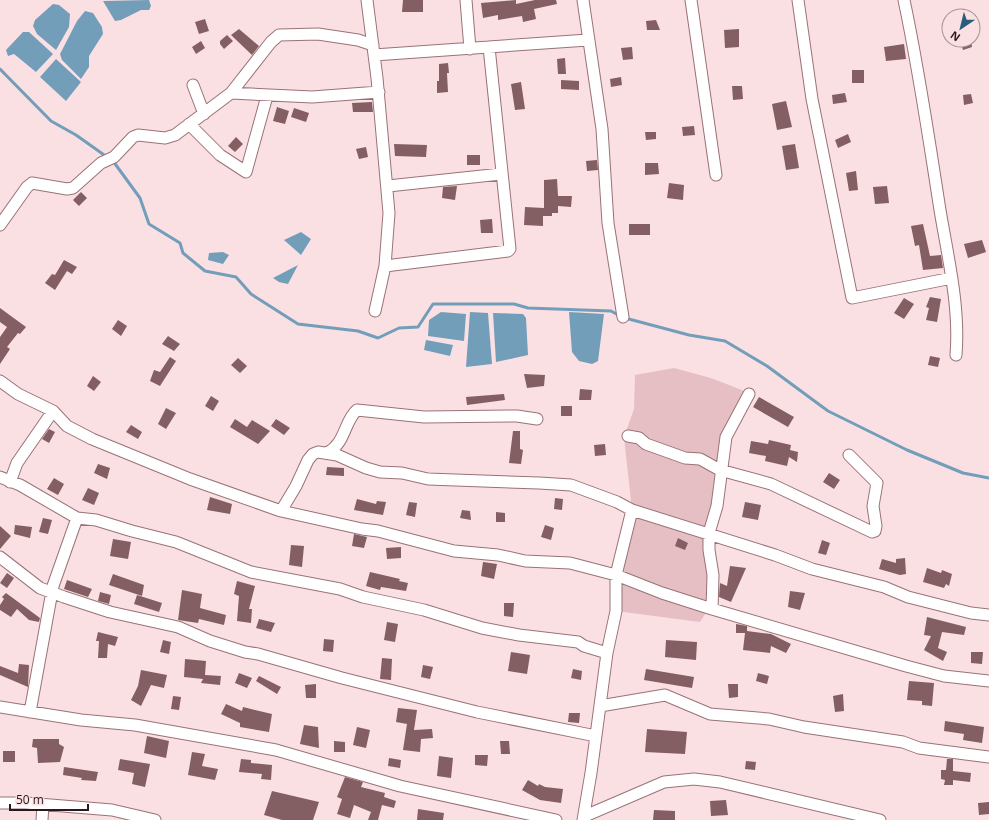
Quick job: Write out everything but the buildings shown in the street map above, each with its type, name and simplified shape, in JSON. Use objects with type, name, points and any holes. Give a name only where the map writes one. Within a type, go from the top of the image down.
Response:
[{"type":"street","points":[[367,0],[388,186],[389,213],[385,266],[375,311]]},
{"type":"street","points":[[466,0],[470,49]]},
{"type":"street","points":[[583,0],[602,129],[608,223],[623,317]]},
{"type":"street","points":[[691,0],[716,175]]},
{"type":"street","points":[[798,0],[812,99],[852,298],[952,278]]},
{"type":"street","points":[[904,0],[915,52],[952,278],[958,333],[956,355]]},
{"type":"street","points":[[0,225],[27,186],[32,183],[67,189],[72,188],[101,162],[110,159],[132,137],[138,135],[165,138],[175,135],[231,93],[271,42],[279,36],[318,34],[358,40],[373,50],[470,49],[588,40]]},
{"type":"street","points":[[385,266],[509,250],[511,247],[501,174],[489,48]]},
{"type":"street","points":[[193,85],[204,114]]},
{"type":"street","points":[[231,93],[266,96],[312,97],[378,92]]},
{"type":"street","points":[[190,124],[220,155],[246,172],[266,96]]},
{"type":"street","points":[[388,186],[501,174]]},
{"type":"street","points":[[0,381],[18,394],[52,411],[67,426],[120,452],[155,463],[190,479],[281,511],[362,529],[378,530],[454,551],[498,555],[521,560],[570,563],[616,575],[662,593],[712,609],[906,666],[944,676],[989,681]]},
{"type":"street","points":[[712,609],[713,575],[709,550],[709,533],[717,506],[720,470],[726,437],[749,394]]},
{"type":"street","points":[[327,453],[339,442],[353,414],[357,410],[424,417],[516,416],[537,419]]},
{"type":"street","points":[[52,411],[5,479],[20,485],[77,518],[96,520],[176,542],[251,572],[340,589],[363,597],[424,610],[482,628],[519,635],[578,642],[584,646],[607,653]]},
{"type":"street","points":[[628,436],[639,438],[646,444],[685,458],[700,459],[720,470],[771,484],[872,532],[875,531],[876,526],[873,506],[877,483],[848,455]]},
{"type":"street","points":[[281,511],[312,454],[327,453],[347,458],[373,470],[402,473],[428,479],[539,482],[571,485],[617,502],[632,510],[709,533],[812,569],[884,586],[908,597],[972,613],[989,615]]},
{"type":"street","points":[[584,818],[607,653],[616,612],[616,575],[632,510]]},
{"type":"street","points":[[30,712],[53,586],[77,518]]},
{"type":"street","points":[[0,558],[40,588],[110,612],[178,627],[195,636],[246,652],[258,654],[342,678],[477,712],[596,736]]},
{"type":"street","points":[[600,706],[664,695],[710,714],[769,719],[804,727],[903,742],[919,748],[989,757]]},
{"type":"street","points":[[0,707],[81,720],[135,724],[276,750],[400,786],[556,820]]},
{"type":"street","points":[[584,818],[661,783],[694,778],[720,782],[880,820]]},
{"type":"street","points":[[0,803],[112,810],[155,820]]},
{"type":"street","points":[[42,820],[43,805]]},
{"type":"shaded area","points":[[674,368],[711,378],[747,392],[720,470],[709,608],[700,622],[616,611],[632,510],[624,437],[634,409],[635,375]]},
{"type":"water","points":[[149,0],[151,6],[149,10],[141,10],[121,20],[115,21],[103,1]]},
{"type":"water","points":[[53,4],[59,5],[70,14],[69,27],[56,50],[37,34],[33,26],[35,20]]},
{"type":"water","points":[[85,11],[93,13],[102,27],[103,34],[89,56],[89,67],[81,79],[62,60],[60,54],[77,21]]},
{"type":"water","points":[[23,32],[29,32],[53,54],[36,72],[14,54],[8,56],[6,50]]},
{"type":"water","points":[[56,59],[81,82],[66,101],[40,77]]},
{"type":"water","points":[[301,232],[311,239],[301,255],[284,240]]},
{"type":"water","points":[[223,252],[229,255],[223,264],[208,260],[209,253]]},
{"type":"water","points":[[298,265],[288,284],[279,282],[273,278]]},
{"type":"water","points":[[441,312],[466,314],[464,341],[428,336],[429,320]]},
{"type":"water","points":[[470,312],[488,313],[492,364],[466,367]]},
{"type":"water","points":[[569,312],[604,314],[598,361],[592,364],[579,361],[572,352]]},
{"type":"water","points":[[493,313],[523,314],[526,318],[528,355],[496,362]]},
{"type":"water","points":[[426,340],[453,345],[450,356],[424,350]]},
{"type":"waterway","points":[[0,69],[51,121],[76,135],[107,157]]},
{"type":"waterway","points":[[113,161],[140,198],[149,224],[180,243],[183,253],[205,271],[236,277],[251,294],[298,324],[358,331],[378,338],[399,328],[418,327],[433,304],[514,304],[528,308],[611,311],[620,316]]},
{"type":"waterway","points":[[625,318],[689,335],[725,341],[767,366],[828,411],[907,450],[963,473],[989,478]]}]
